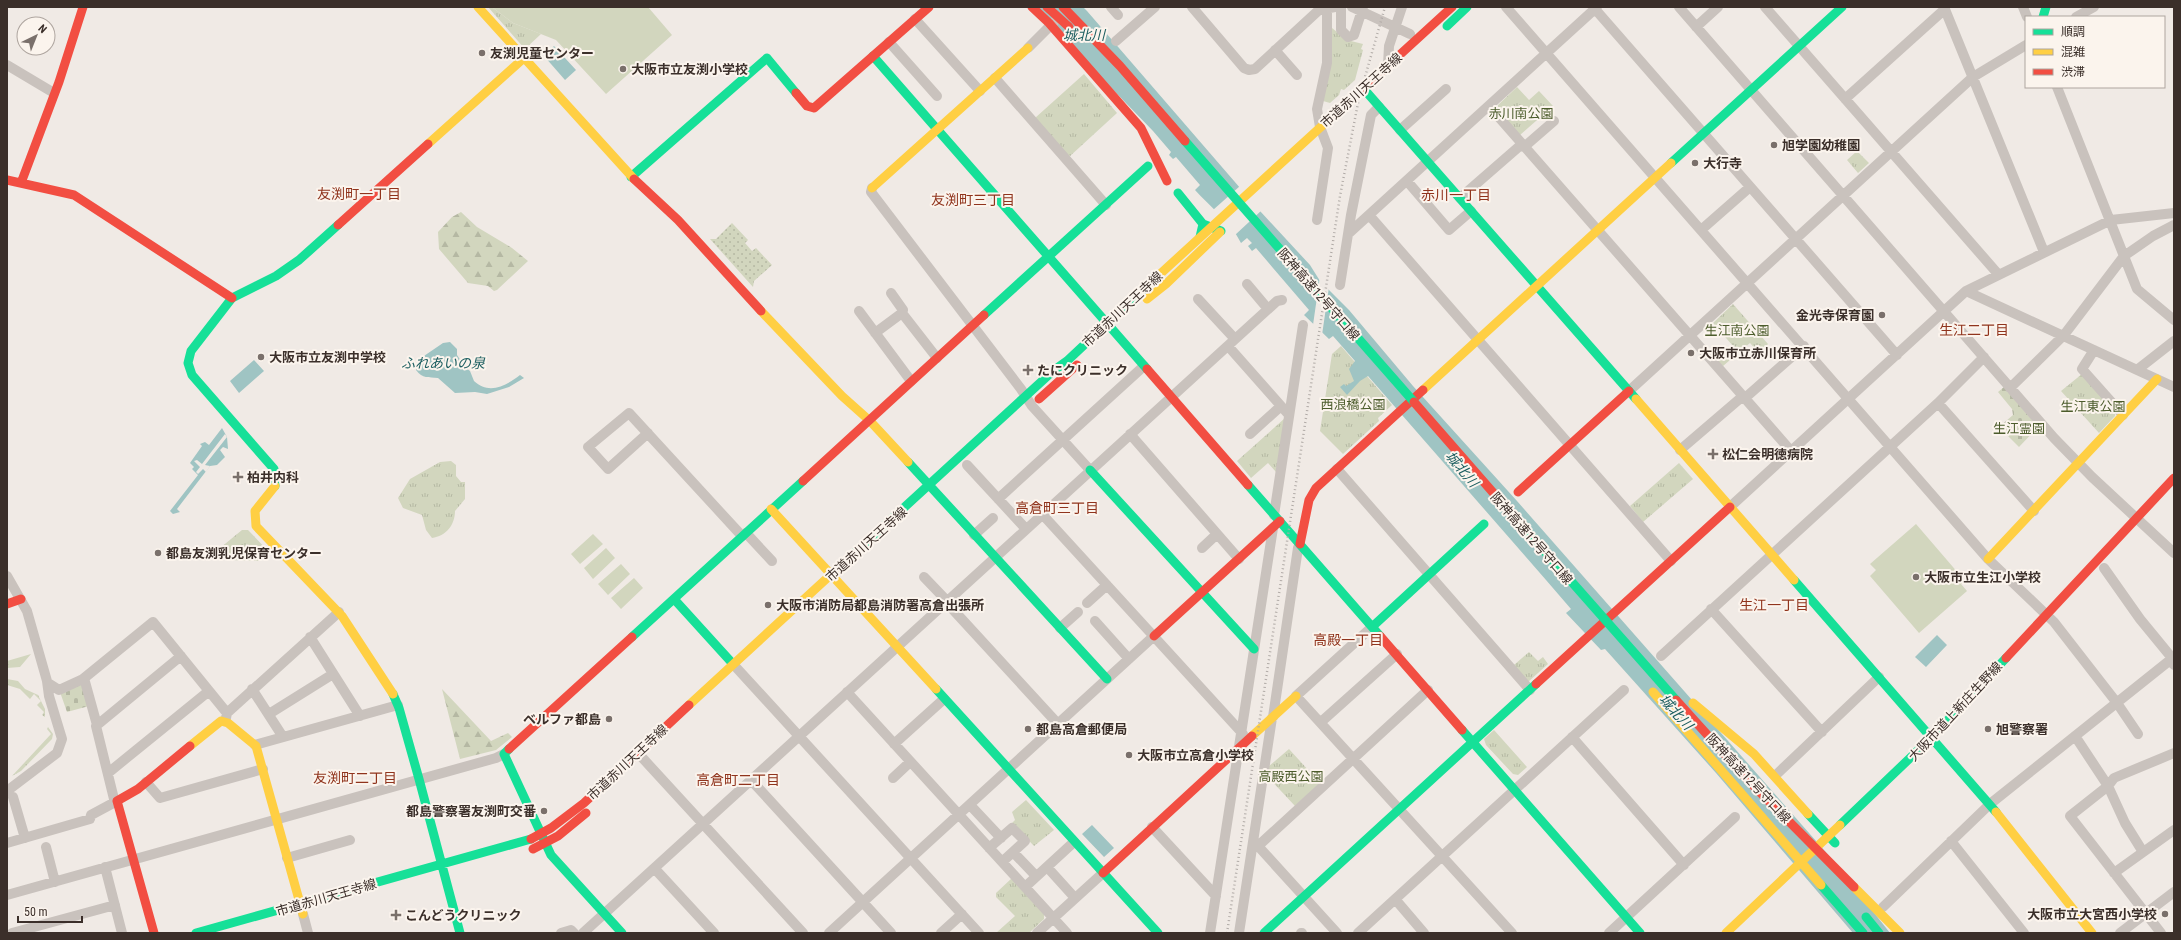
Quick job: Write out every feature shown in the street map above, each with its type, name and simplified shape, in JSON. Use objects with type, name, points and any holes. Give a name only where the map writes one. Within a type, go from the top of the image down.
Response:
[{"type":"main road","points":[[21,183],[54,94],[83,7]]},
{"type":"main road","points":[[478,7],[631,177],[678,220],[747,296],[861,415],[869,420],[1107,679]]},
{"type":"main road","points":[[631,177],[767,58],[807,106],[812,108],[818,105],[929,7]]},
{"type":"main road","points":[[1032,7],[1049,23],[1141,128],[1150,144],[1155,162],[1167,181]]},
{"type":"main road","points":[[1047,7],[1096,55]]},
{"type":"main road","name":"阪神高速12号守口線","points":[[1063,7],[1104,48],[1491,491],[1748,780],[1900,933]]},
{"type":"main road","name":"市道赤川天王寺線","points":[[196,933],[299,912],[443,864],[523,842],[540,834],[586,801],[637,752],[1053,371],[1067,361],[1200,237],[1209,225],[1253,188],[1452,7]]},
{"type":"main road","points":[[1439,33],[1467,7]]},
{"type":"main road","points":[[1300,544],[1312,494],[1337,469],[1842,7]]},
{"type":"main road","points":[[872,188],[1028,48]]},
{"type":"main road","points":[[873,56],[1106,323],[1110,333],[1144,366],[1171,396],[1276,521],[1300,544],[1640,933]]},
{"type":"main road","points":[[460,933],[444,875],[443,864],[398,705],[339,612],[256,526],[255,511],[276,485],[274,469],[189,369],[189,354],[232,298],[276,276],[299,260],[524,58]]},
{"type":"main road","name":"市道赤川天王寺線","points":[[1367,98],[1379,87]]},
{"type":"main road","points":[[1363,88],[1367,98],[1380,107],[1428,161],[1932,737],[1936,748],[1990,804],[2092,933]]},
{"type":"main road","name":"市道赤川天王寺線","points":[[1110,333],[1156,290],[1166,284],[1221,231],[1339,124]]},
{"type":"main road","points":[[622,933],[551,855],[544,845],[504,754],[1148,166]]},
{"type":"main road","points":[[7,180],[74,195],[232,298]]},
{"type":"main road","points":[[1178,193],[1209,225],[1221,231]]},
{"type":"main road","points":[[1226,203],[1236,215]]},
{"type":"main road","name":"市道赤川天王寺線","points":[[1028,409],[1082,360]]},
{"type":"main road","points":[[1988,559],[2157,379]]},
{"type":"main road","points":[[1518,492],[1629,392]]},
{"type":"main road","points":[[1396,398],[1411,415]]},
{"type":"main road","points":[[958,473],[970,462]]},
{"type":"main road","points":[[1090,470],[1254,649]]},
{"type":"main road","name":"大阪市道上新庄生野線","points":[[1726,933],[1932,737],[2174,478]]},
{"type":"main road","points":[[928,500],[944,486]]},
{"type":"main road","points":[[1491,491],[1544,538],[1620,622]]},
{"type":"main road","points":[[1264,933],[1730,507]]},
{"type":"main road","points":[[771,509],[1158,933]]},
{"type":"main road","points":[[1154,636],[1239,558],[1276,521]]},
{"type":"main road","points":[[1372,627],[1484,524]]},
{"type":"main road","points":[[7,604],[22,599]]},
{"type":"main road","points":[[674,599],[733,664]]},
{"type":"main road","points":[[1589,618],[1605,636]]},
{"type":"main road","points":[[731,681],[750,661],[791,625]]},
{"type":"main road","name":"大阪市道上新庄生野線","points":[[1936,748],[2029,648]]},
{"type":"main road","points":[[1656,656],[1662,668]]},
{"type":"main road","name":"阪神高速12号守口線","points":[[1647,685],[1863,933]]},
{"type":"main road","points":[[1245,736],[1272,718],[1296,696]]},
{"type":"main road","points":[[1686,696],[1701,711],[1754,754],[1808,814],[1833,845]]},
{"type":"main road","points":[[154,933],[134,859],[116,802],[146,782],[226,717],[255,745],[277,819],[299,912]]},
{"type":"main road","points":[[1103,873],[1239,748]]},
{"type":"main road","name":"市道赤川天王寺線","points":[[526,852],[544,845],[570,828],[653,752]]},
{"type":"main road","points":[[1748,780],[1830,876]]},
{"type":"main road","points":[[1803,874],[1844,835]]},
{"type":"main road","points":[[1785,844],[1850,933]]},
{"type":"main road","points":[[432,878],[456,871]]},
{"type":"main road","name":"市道赤川天王寺線","points":[[299,912],[315,911]]},
{"type":"main road","points":[[1861,911],[1879,933]]},
{"type":"street","points":[[1028,48],[1044,30],[1070,7]]},
{"type":"street","points":[[1116,41],[1155,7]]},
{"type":"street","points":[[1192,7],[1244,68],[1249,70],[1255,69],[1319,10],[1330,8],[1327,63],[1317,109],[1320,127],[1328,148],[1317,220]]},
{"type":"street","points":[[1341,7],[1341,30],[1348,37],[1354,35],[1359,8],[1410,34]]},
{"type":"street","points":[[1388,65],[1389,46],[1402,7]]},
{"type":"street","points":[[1506,7],[1804,346],[1988,559],[2054,622],[2117,703],[2138,734]]},
{"type":"street","points":[[1679,7],[1844,195],[2010,388],[2078,463],[2174,553]]},
{"type":"street","points":[[1696,27],[1718,7]]},
{"type":"street","points":[[1765,7],[1998,274]]},
{"type":"street","points":[[2078,16],[2094,7]]},
{"type":"street","points":[[1348,234],[1596,8],[1703,134],[1897,355]]},
{"type":"street","points":[[1846,99],[1944,8],[2044,252]]},
{"type":"street","points":[[915,19],[980,91]]},
{"type":"street","points":[[889,42],[936,96]]},
{"type":"street","points":[[1629,392],[1973,77],[2025,46]]},
{"type":"street","points":[[1275,50],[1297,75]]},
{"type":"street","points":[[7,65],[54,94]]},
{"type":"street","points":[[995,78],[1106,205]]},
{"type":"street","points":[[2056,88],[2137,289],[2174,320]]},
{"type":"street","points":[[1400,130],[1446,89]]},
{"type":"street","points":[[1489,106],[1791,451]]},
{"type":"street","points":[[1340,285],[1348,234],[1371,115],[1380,107]]},
{"type":"street","points":[[1460,198],[1554,121]]},
{"type":"street","points":[[1407,181],[1449,230],[1471,211]]},
{"type":"street","points":[[872,188],[871,192],[1027,396],[1028,409],[1063,440],[1090,470]]},
{"type":"street","points":[[1701,230],[1750,188]]},
{"type":"street","points":[[1730,507],[1966,291],[2110,220],[2174,212]]},
{"type":"street","points":[[1369,215],[1671,561]]},
{"type":"street","points":[[2010,388],[2064,335],[2124,256],[2153,236],[2174,225]]},
{"type":"street","points":[[1247,284],[1268,309]]},
{"type":"street","points":[[1966,291],[2174,387]]},
{"type":"street","points":[[875,333],[902,314],[904,310],[891,293]]},
{"type":"street","points":[[1198,299],[1289,415]]},
{"type":"street","points":[[583,933],[655,869],[1171,396],[1268,309],[1282,300]]},
{"type":"street","points":[[859,311],[912,381]]},
{"type":"street","points":[[902,314],[937,358]]},
{"type":"street","points":[[1210,933],[1239,748],[1245,736],[1254,649],[1276,521],[1289,415],[1303,325]]},
{"type":"street","points":[[2137,370],[2174,341]]},
{"type":"street","points":[[1680,450],[1804,346]]},
{"type":"street","points":[[2094,350],[2082,369],[2123,415]]},
{"type":"street","points":[[1656,656],[1711,609],[1890,447],[1984,358]]},
{"type":"street","points":[[998,500],[1144,366]]},
{"type":"street","points":[[1938,403],[2034,511]]},
{"type":"street","points":[[1250,434],[1282,406]]},
{"type":"street","points":[[648,434],[608,469],[588,447],[629,412],[648,434],[772,561]]},
{"type":"street","points":[[1130,434],[1239,558]]},
{"type":"street","points":[[970,462],[998,500],[1026,529]]},
{"type":"street","points":[[1337,469],[1530,690]]},
{"type":"street","points":[[1042,514],[1245,736]]},
{"type":"street","points":[[974,534],[993,518]]},
{"type":"street","points":[[1202,548],[1218,534]]},
{"type":"street","points":[[1239,933],[1255,845],[1272,718],[1300,544]]},
{"type":"street","points":[[1883,907],[1990,804],[2173,660],[2140,619],[2104,568]]},
{"type":"street","points":[[7,576],[28,611],[48,684],[49,696],[62,733],[61,746],[54,755],[10,794],[25,838]]},
{"type":"street","points":[[924,577],[1058,724]]},
{"type":"street","points":[[1088,603],[1107,585]]},
{"type":"street","points":[[1711,609],[1822,732]]},
{"type":"street","points":[[48,684],[59,690],[83,678],[153,622],[209,691],[226,717],[252,689],[339,612]]},
{"type":"street","points":[[1060,628],[1078,612]]},
{"type":"street","points":[[1095,621],[1129,659]]},
{"type":"street","points":[[1372,627],[1296,696],[1512,933]]},
{"type":"street","points":[[829,933],[1154,636]]},
{"type":"street","points":[[310,637],[360,716]]},
{"type":"street","points":[[1321,722],[1397,654]]},
{"type":"street","points":[[97,725],[181,656]]},
{"type":"street","points":[[733,664],[979,933]]},
{"type":"street","points":[[269,714],[333,674]]},
{"type":"street","points":[[1778,773],[1879,677]]},
{"type":"street","points":[[7,843],[90,819],[91,815],[116,802],[97,725],[83,678]]},
{"type":"street","points":[[252,689],[283,737]]},
{"type":"street","points":[[1255,845],[1428,690]]},
{"type":"street","points":[[1358,933],[1624,690]]},
{"type":"street","points":[[108,773],[209,691]]},
{"type":"street","points":[[847,692],[1067,933]]},
{"type":"street","points":[[894,744],[944,699]]},
{"type":"street","points":[[255,745],[398,705]]},
{"type":"street","points":[[2076,736],[2108,786],[2125,823],[2143,852]]},
{"type":"street","points":[[1572,737],[1684,865]]},
{"type":"street","points":[[637,752],[803,933]]},
{"type":"street","points":[[2161,933],[2070,816],[2108,786],[2114,778],[2174,753]]},
{"type":"street","points":[[7,895],[504,754]]},
{"type":"street","points":[[893,778],[910,762]]},
{"type":"street","points":[[146,782],[160,798],[262,769]]},
{"type":"street","points":[[751,780],[891,933]]},
{"type":"street","points":[[970,804],[1000,838]]},
{"type":"street","points":[[1609,933],[1735,817]]},
{"type":"street","points":[[1152,827],[1216,896]]},
{"type":"street","points":[[989,848],[1012,828],[1025,841],[1002,862]]},
{"type":"street","points":[[2114,873],[2174,830]]},
{"type":"street","points":[[287,858],[350,840]]},
{"type":"street","points":[[1951,841],[2024,933]]},
{"type":"street","points":[[1024,887],[1074,842]]},
{"type":"street","points":[[1255,845],[1337,933]]},
{"type":"street","points":[[46,847],[55,882]]},
{"type":"street","points":[[1013,852],[1036,876]]},
{"type":"street","points":[[105,867],[122,933]]},
{"type":"street","points":[[1047,867],[1075,898]]},
{"type":"street","points":[[655,869],[714,933]]},
{"type":"street","points":[[1036,933],[1103,873]]},
{"type":"street","points":[[2120,933],[2174,892]]},
{"type":"street","points":[[1395,899],[1424,933]]},
{"type":"street","points":[[12,933],[115,905]]},
{"type":"street","points":[[299,912],[308,933]]},
{"type":"street","points":[[941,933],[962,914]]},
{"type":"street","points":[[561,933],[571,930],[574,933]]},
{"type":"green space","points":[[488,7],[492,7],[513,23],[541,34],[525,49]]},
{"type":"green space","points":[[492,7],[648,7],[672,35],[606,94],[556,40],[513,23]]},
{"type":"green space","points":[[1332,28],[1347,40],[1363,44],[1361,49],[1363,50],[1355,80],[1344,90],[1341,89],[1339,95],[1330,103],[1323,101]]},
{"type":"green space","points":[[1084,74],[1117,113],[1069,157],[1035,118]]},
{"type":"green space","name":"赤川南公園","points":[[1517,87],[1529,100],[1539,91],[1553,106],[1520,135],[1498,110],[1498,105]]},
{"type":"green space","points":[[1857,151],[1869,163],[1858,173],[1847,160]]},
{"type":"green space","points":[[461,212],[477,227],[512,248],[528,261],[497,290],[494,291],[488,286],[468,283],[439,249],[438,232],[452,217]]},
{"type":"green space","points":[[732,223],[748,240],[745,243],[752,251],[756,248],[772,265],[754,281],[753,287],[710,239],[716,239]]},
{"type":"green space","name":"生江南公園","points":[[1733,304],[1768,344],[1759,353],[1750,343],[1723,366],[1717,360],[1733,346],[1713,323]]},
{"type":"green space","name":"西浪橋公園","points":[[1341,346],[1392,405],[1378,418],[1379,421],[1343,454],[1320,431],[1332,354]]},
{"type":"green space","name":"生江東公園","points":[[2082,374],[2115,411],[2115,416],[2099,433],[2061,391]]},
{"type":"green space","name":"生江霊園","points":[[2004,387],[2038,427],[2019,447],[1999,427],[2013,415],[2012,409],[1998,392]]},
{"type":"green space","points":[[1285,418],[1276,472],[1268,463],[1251,478],[1237,461]]},
{"type":"green space","points":[[451,461],[456,465],[456,476],[461,482],[465,482],[465,499],[455,511],[455,516],[449,529],[442,535],[432,538],[426,530],[422,515],[403,508],[398,498],[410,479],[440,462]]},
{"type":"green space","points":[[1679,463],[1693,479],[1643,522],[1630,506]]},
{"type":"green space","points":[[1916,524],[1965,581],[1961,584],[1967,591],[1919,633],[1870,576],[1876,570],[1870,564]]},
{"type":"green space","points":[[242,530],[248,530],[270,553],[259,561],[231,560],[220,548]]},
{"type":"green space","points":[[593,534],[603,544],[580,564],[571,554]]},
{"type":"green space","points":[[606,548],[615,558],[593,579],[584,568]]},
{"type":"green space","points":[[621,564],[630,574],[608,595],[598,584]]},
{"type":"green space","points":[[634,578],[643,588],[621,609],[611,598]]},
{"type":"green space","points":[[1529,652],[1538,661],[1543,657],[1548,664],[1528,682],[1514,665]]},
{"type":"green space","points":[[31,654],[20,667],[7,668],[7,661]]},
{"type":"green space","points":[[7,679],[18,681],[25,689],[38,695],[41,701],[34,694],[30,699],[20,689],[7,685]]},
{"type":"green space","points":[[81,684],[89,706],[67,712],[60,692]]},
{"type":"green space","points":[[442,689],[491,741],[508,733],[512,737],[496,750],[460,759]]},
{"type":"green space","points":[[41,701],[45,709],[45,717],[42,715],[44,712],[37,705]]},
{"type":"green space","points":[[48,727],[53,734],[52,739],[21,771],[12,776],[51,734],[47,729]]},
{"type":"green space","points":[[1494,730],[1527,767],[1518,775],[1513,774],[1486,745],[1484,739]]},
{"type":"green space","name":"高殿西公園","points":[[1289,749],[1320,783],[1295,806],[1267,776],[1268,767]]},
{"type":"green space","points":[[1026,800],[1054,830],[1034,846],[1012,823],[1015,820],[1012,812]]},
{"type":"green space","points":[[1012,878],[1044,914],[1044,919],[1029,933],[996,933],[1015,916],[996,897],[996,893]]},
{"type":"water","name":"城北川","points":[[1033,7],[1083,7],[1087,11],[1260,211],[1310,265],[1320,281],[1349,310],[1413,386],[1517,501],[1831,858],[1890,933],[1853,933],[1716,773],[1605,649],[1601,650],[1566,613],[1571,609],[1368,376],[1360,381],[1347,395],[1340,387],[1344,384],[1346,386],[1354,381],[1349,369],[1355,361],[1333,336],[1329,339],[1304,315],[1309,310],[1256,248],[1252,251],[1248,246],[1252,243],[1247,238],[1241,243],[1226,221],[1195,190],[1200,185],[1176,157],[1173,159],[1169,155],[1171,152],[1153,131]]},
{"type":"water","points":[[554,46],[576,70],[565,80],[544,56]]},
{"type":"water","name":"ふれあいの泉","points":[[450,342],[457,349],[457,355],[465,367],[470,371],[474,381],[486,388],[497,387],[509,383],[520,375],[524,378],[509,387],[487,394],[475,392],[455,393],[438,378],[426,377],[421,375],[416,370],[421,358],[443,343]]},
{"type":"water","points":[[254,360],[264,371],[239,393],[230,381]]},
{"type":"water","points":[[222,428],[227,437],[228,449],[223,447],[220,450],[225,457],[217,465],[210,466],[177,509],[180,512],[173,514],[170,511],[198,475],[192,469],[194,467],[190,463],[202,446],[200,444],[205,442],[209,445]]},
{"type":"water","points":[[1937,635],[1947,645],[1926,667],[1915,657]]},
{"type":"water","points":[[1092,825],[1114,848],[1104,857],[1082,834]]},
{"type":"pier","points":[[1240,186],[1262,210],[1235,235],[1213,210]]},
{"type":"pier","points":[[1320,276],[1329,287],[1322,335],[1313,325]]},
{"type":"pier","points":[[225,434],[227,437],[205,465],[210,466],[206,472],[203,469],[198,474],[196,472],[200,467],[194,461],[197,460],[202,464]]},
{"type":"railway","points":[[1227,933],[1340,196],[1359,98],[1385,7]]},
{"type":"traffic: fast","points":[[1447,26],[1467,7]]},
{"type":"traffic: fast","points":[[1671,163],[1842,7]]},
{"type":"traffic: fast","points":[[2043,16],[2046,7]]},
{"type":"traffic: fast","points":[[873,56],[1147,369]]},
{"type":"traffic: fast","points":[[631,177],[767,58],[796,93]]},
{"type":"traffic: fast","points":[[1363,88],[1636,399]]},
{"type":"traffic: fast","points":[[1185,141],[1414,402]]},
{"type":"traffic: fast","points":[[984,315],[1148,166]]},
{"type":"traffic: fast","points":[[1178,193],[1203,224],[1200,237]]},
{"type":"traffic: fast","points":[[1203,224],[1221,231]]},
{"type":"traffic: fast","points":[[275,486],[274,469],[192,375],[188,363],[191,351],[232,298],[276,276],[299,260],[338,225]]},
{"type":"traffic: fast","points":[[849,558],[1053,371],[1067,361],[1147,286]]},
{"type":"traffic: fast","points":[[908,462],[1107,679]]},
{"type":"traffic: fast","points":[[1090,470],[1254,649]]},
{"type":"traffic: fast","points":[[632,637],[803,481]]},
{"type":"traffic: fast","points":[[1248,485],[1380,636]]},
{"type":"traffic: fast","points":[[1510,512],[1676,700]]},
{"type":"traffic: fast","points":[[1372,627],[1484,524]]},
{"type":"traffic: fast","points":[[1794,580],[1996,812]]},
{"type":"traffic: fast","points":[[674,599],[733,664]]},
{"type":"traffic: fast","points":[[1840,825],[1932,737],[2006,658]]},
{"type":"traffic: fast","points":[[1264,933],[1536,684]]},
{"type":"traffic: fast","points":[[936,689],[1158,933]]},
{"type":"traffic: fast","points":[[393,694],[399,708],[419,779],[460,933]]},
{"type":"traffic: fast","points":[[1462,730],[1640,933]]},
{"type":"traffic: fast","points":[[509,749],[504,754],[551,855],[622,933]]},
{"type":"traffic: fast","points":[[1808,814],[1835,843]]},
{"type":"traffic: fast","points":[[196,933],[531,839]]},
{"type":"traffic: fast","points":[[1821,885],[1863,933]]},
{"type":"traffic: fast","points":[[1866,917],[1879,933]]},
{"type":"traffic: slow","points":[[478,7],[634,179]]},
{"type":"traffic: slow","points":[[872,188],[1028,48]]},
{"type":"traffic: slow","points":[[428,144],[524,58]]},
{"type":"traffic: slow","points":[[1147,286],[1335,114]]},
{"type":"traffic: slow","points":[[1423,390],[1671,163]]},
{"type":"traffic: slow","points":[[1147,299],[1166,284],[1220,232]]},
{"type":"traffic: slow","points":[[761,311],[842,396],[870,421],[908,462]]},
{"type":"traffic: slow","points":[[1988,559],[2157,379]]},
{"type":"traffic: slow","points":[[1636,399],[1794,580]]},
{"type":"traffic: slow","points":[[275,486],[255,511],[256,526],[342,616],[393,694]]},
{"type":"traffic: slow","points":[[771,509],[936,689]]},
{"type":"traffic: slow","points":[[689,705],[849,558]]},
{"type":"traffic: slow","points":[[1653,692],[1821,885]]},
{"type":"traffic: slow","points":[[1252,736],[1296,696]]},
{"type":"traffic: slow","points":[[1693,703],[1754,754],[1808,814]]},
{"type":"traffic: slow","points":[[190,746],[221,721],[228,723],[256,746],[303,914]]},
{"type":"traffic: slow","points":[[1996,812],[2092,933]]},
{"type":"traffic: slow","points":[[1726,933],[1840,825]]},
{"type":"traffic: slow","points":[[1854,887],[1900,933]]},
{"type":"traffic: jam","points":[[21,183],[59,82],[83,7]]},
{"type":"traffic: jam","points":[[796,93],[807,106],[814,108],[929,7]]},
{"type":"traffic: jam","points":[[1032,7],[1049,23],[1141,128],[1167,181]]},
{"type":"traffic: jam","points":[[1047,7],[1069,27]]},
{"type":"traffic: jam","points":[[1063,7],[1120,66],[1185,141]]},
{"type":"traffic: jam","points":[[1335,114],[1452,7]]},
{"type":"traffic: jam","points":[[338,225],[428,144]]},
{"type":"traffic: jam","points":[[634,179],[678,220],[761,311]]},
{"type":"traffic: jam","points":[[7,180],[74,195],[232,298]]},
{"type":"traffic: jam","points":[[803,481],[984,315]]},
{"type":"traffic: jam","points":[[1039,399],[1077,365]]},
{"type":"traffic: jam","points":[[1147,369],[1248,485]]},
{"type":"traffic: jam","points":[[1300,544],[1309,500],[1316,488],[1423,390]]},
{"type":"traffic: jam","points":[[1518,492],[1629,391]]},
{"type":"traffic: jam","points":[[1414,402],[1510,512]]},
{"type":"traffic: jam","points":[[2006,658],[2174,478]]},
{"type":"traffic: jam","points":[[1536,684],[1730,507]]},
{"type":"traffic: jam","points":[[1154,636],[1280,521]]},
{"type":"traffic: jam","points":[[7,604],[21,599]]},
{"type":"traffic: jam","points":[[1380,636],[1462,730]]},
{"type":"traffic: jam","points":[[509,749],[632,637]]},
{"type":"traffic: jam","points":[[1676,700],[1748,780],[1854,887]]},
{"type":"traffic: jam","points":[[531,839],[551,828],[584,803],[689,705]]},
{"type":"traffic: jam","points":[[1103,873],[1252,736]]},
{"type":"traffic: jam","points":[[154,933],[117,801],[138,789],[190,746]]},
{"type":"traffic: jam","points":[[533,849],[558,836],[586,813]]},
{"type":"place","name":"友渕児童センター","points":[[482,53]]},
{"type":"place","name":"大阪市立友渕小学校","points":[[623,69]]},
{"type":"place","name":"旭学園幼稚園","points":[[1774,145]]},
{"type":"place","name":"大行寺","points":[[1695,163]]},
{"type":"place","name":"金光寺保育園","points":[[1882,315]]},
{"type":"place","name":"大阪市立赤川保育所","points":[[1691,353]]},
{"type":"place","name":"大阪市立友渕中学校","points":[[261,357]]},
{"type":"place","name":"たにクリニック","points":[[1028,370]]},
{"type":"place","name":"松仁会明徳病院","points":[[1713,454]]},
{"type":"place","name":"柏井内科","points":[[238,477]]},
{"type":"place","name":"都島友渕乳児保育センター","points":[[158,553]]},
{"type":"place","name":"大阪市立生江小学校","points":[[1916,577]]},
{"type":"place","name":"大阪市消防局都島消防署高倉出張所","points":[[768,605]]},
{"type":"place","name":"ベルファ都島","points":[[609,719]]},
{"type":"place","name":"都島高倉郵便局","points":[[1028,729]]},
{"type":"place","name":"旭警察署","points":[[1988,729]]},
{"type":"place","name":"大阪市立高倉小学校","points":[[1129,755]]},
{"type":"place","name":"都島警察署友渕町交番","points":[[544,811]]},
{"type":"place","name":"大阪市立大宮西小学校","points":[[2165,914]]},
{"type":"place","name":"こんどうクリニック","points":[[396,915]]},
{"type":"district","name":"友渕町一丁目","points":[[359,194]]},
{"type":"district","name":"赤川一丁目","points":[[1456,195]]},
{"type":"district","name":"友渕町三丁目","points":[[973,200]]},
{"type":"district","name":"生江二丁目","points":[[1974,330]]},
{"type":"district","name":"高倉町三丁目","points":[[1057,508]]},
{"type":"district","name":"生江一丁目","points":[[1774,605]]},
{"type":"district","name":"高殿一丁目","points":[[1348,640]]},
{"type":"district","name":"友渕町二丁目","points":[[355,778]]},
{"type":"district","name":"高倉町二丁目","points":[[738,780]]}]
